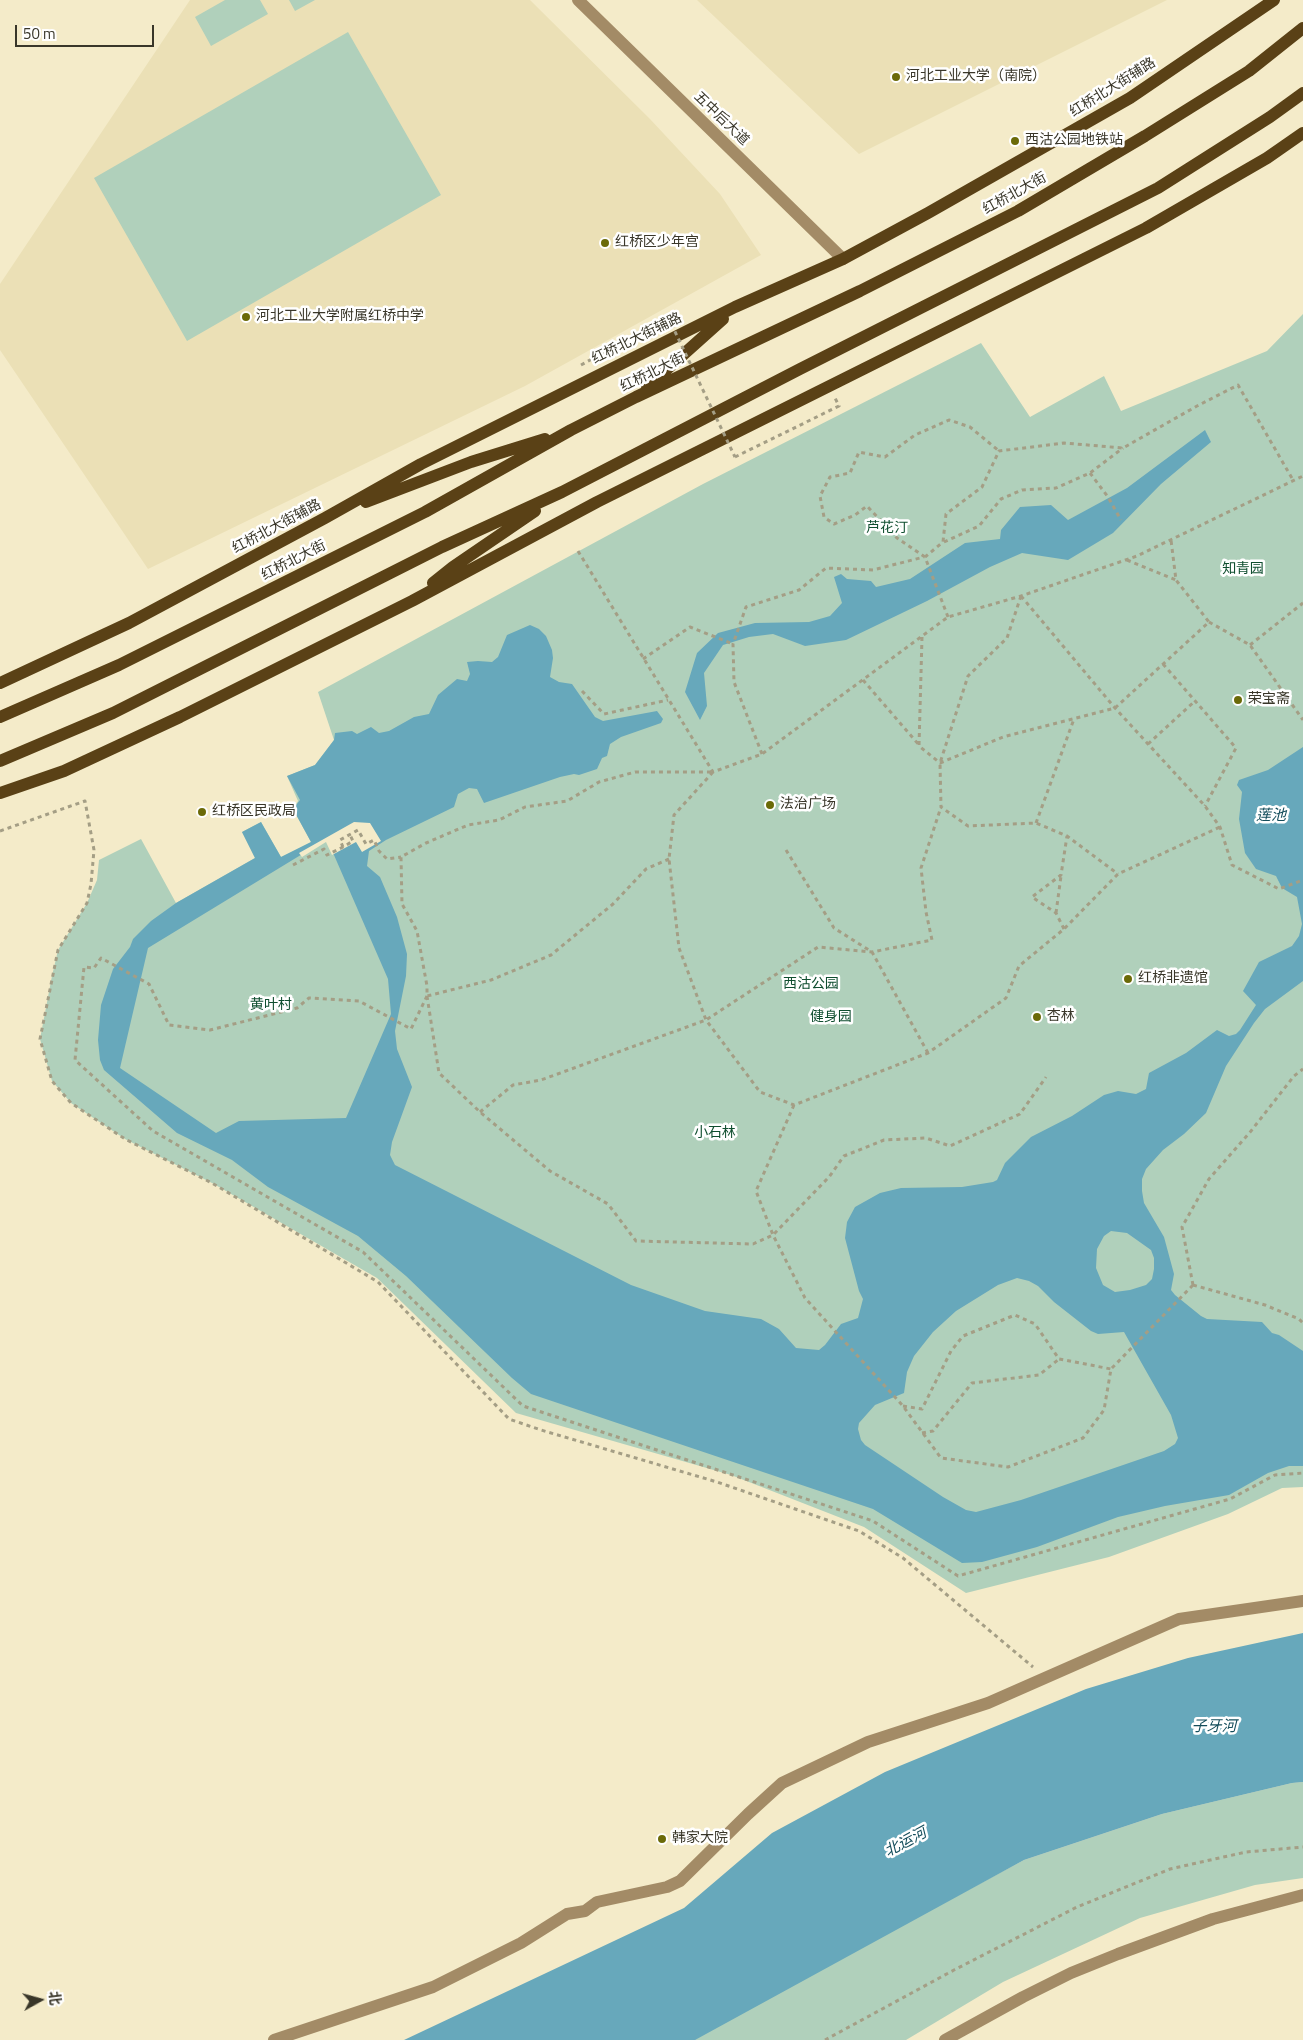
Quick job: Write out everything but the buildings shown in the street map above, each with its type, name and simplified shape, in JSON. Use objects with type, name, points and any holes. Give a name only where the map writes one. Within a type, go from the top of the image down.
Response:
[{"type":"main road","name":"红桥北大街辅路","points":[[0,682],[129,623],[326,518],[421,464],[735,307],[843,259],[1130,98],[1274,0]]},
{"type":"main road","name":"红桥北大街","points":[[0,717],[119,665],[425,512],[571,430],[636,397],[876,283],[1018,211],[1145,136],[1249,71],[1303,28]]},
{"type":"main road","points":[[0,761],[113,713],[442,547],[562,492],[800,368],[1158,188],[1270,118],[1303,94]]},
{"type":"main road","points":[[0,793],[64,771],[189,712],[412,601],[597,502],[1146,228],[1267,158],[1303,133]]},
{"type":"main road","points":[[636,397],[735,307]]},
{"type":"main road","points":[[326,518],[472,462],[571,430]]},
{"type":"main road","points":[[412,601],[453,566],[562,492]]},
{"type":"street","name":"五中后大道","points":[[578,0],[843,259]]},
{"type":"street","points":[[274,2040],[433,1987],[520,1942],[567,1914],[585,1912],[597,1902],[668,1887],[680,1881],[748,1814],[782,1784],[868,1742],[988,1703],[1179,1619],[1303,1601]]},
{"type":"street","points":[[945,2040],[1023,1996],[1070,1973],[1213,1919],[1303,1895]]},
{"type":"path","points":[[572,370],[668,317],[734,457],[838,406]]},
{"type":"path","points":[[762,754],[734,682],[733,644],[746,608],[799,590],[826,568],[873,570],[925,557],[943,542],[979,526],[1001,499],[1022,490],[1056,488],[1090,473],[1123,448],[1197,406],[1238,386],[1292,480]]},
{"type":"path","points":[[948,617],[925,557],[897,538],[867,506],[855,515],[834,524],[824,517],[820,496],[830,477],[850,473],[859,452],[885,457],[915,435],[950,420],[970,428],[999,451],[1064,443],[1123,448]]},
{"type":"path","points":[[943,542],[946,514],[982,487],[999,451]]},
{"type":"path","points":[[1090,473],[1108,497],[1121,520]]},
{"type":"path","points":[[343,846],[340,840],[358,830],[366,844],[374,840],[379,851],[387,860],[400,857],[426,843],[468,826],[499,820],[525,807],[567,802],[599,782],[626,774],[635,772],[713,772],[762,754],[948,617],[1021,596],[1127,560],[1303,476]]},
{"type":"path","points":[[1171,540],[1176,580],[1208,622],[1250,645],[1303,720]]},
{"type":"path","points":[[578,551],[713,772]]},
{"type":"path","points":[[1127,560],[1176,580]]},
{"type":"path","points":[[1021,596],[1115,708],[1205,806],[1220,827],[1232,865],[1279,889],[1303,880]]},
{"type":"path","points":[[480,1112],[513,1085],[541,1080],[706,1020],[818,947],[872,952],[932,940],[926,912],[921,868],[941,807],[940,763],[968,676],[1007,638],[1021,596]]},
{"type":"path","points":[[1250,645],[1303,603]]},
{"type":"path","points":[[940,763],[1003,737],[1115,708],[1208,622]]},
{"type":"path","points":[[643,659],[690,627],[733,644]]},
{"type":"path","points":[[920,746],[922,636]]},
{"type":"path","points":[[1163,664],[1236,748],[1205,806]]},
{"type":"path","points":[[863,680],[920,746],[940,763]]},
{"type":"path","points":[[582,691],[604,714],[668,700]]},
{"type":"path","points":[[1148,744],[1195,701]]},
{"type":"path","points":[[1036,823],[1074,718]]},
{"type":"path","points":[[713,772],[674,814],[669,859],[679,948],[706,1020],[760,1092],[794,1105],[928,1053],[1006,998],[1019,966],[1064,928],[1118,874],[1220,827]]},
{"type":"path","points":[[0,831],[85,801],[94,850],[91,884],[87,903],[58,950],[40,1039],[52,1081],[71,1103],[125,1139],[212,1183],[378,1282],[509,1419],[717,1482],[859,1531],[903,1558],[1046,1679]]},
{"type":"path","points":[[941,807],[968,826],[1036,823],[1067,836],[1118,874]]},
{"type":"path","points":[[294,865],[324,849],[327,855],[353,841],[350,835]]},
{"type":"path","points":[[1056,913],[1067,836]]},
{"type":"path","points":[[786,850],[834,928],[872,952],[928,1053]]},
{"type":"path","points":[[400,857],[402,904],[417,931],[427,986],[438,1073],[480,1112],[550,1171],[608,1204],[636,1241],[753,1244],[773,1235],[829,1177],[844,1156],[884,1140],[926,1138],[950,1146],[1020,1114],[1046,1077]]},
{"type":"path","points":[[669,859],[646,869],[613,904],[551,955],[490,980],[427,996],[411,1029],[359,1001],[309,998],[296,1008],[210,1030],[169,1025],[149,984],[101,958],[94,968],[84,967],[75,1060],[152,1131],[363,1252],[523,1406],[873,1522],[958,1576],[1230,1499],[1275,1475],[1303,1473]]},
{"type":"path","points":[[1061,875],[1032,897],[1056,913],[1064,928]]},
{"type":"path","points":[[1193,1285],[1182,1227],[1209,1179],[1251,1131],[1294,1076],[1303,1069]]},
{"type":"path","points":[[794,1105],[756,1191],[773,1235],[805,1298],[903,1406],[941,1458],[1008,1467],[1083,1438],[1104,1410],[1111,1369],[1193,1285]]},
{"type":"path","points":[[1193,1285],[1265,1305],[1299,1319],[1303,1323]]},
{"type":"path","points":[[903,1406],[922,1409],[951,1351],[963,1336],[1015,1316],[1035,1324],[1059,1360],[1111,1369]]},
{"type":"path","points":[[922,1433],[933,1431],[972,1383],[1039,1375],[1059,1360]]},
{"type":"path","points":[[825,2040],[954,1970],[1077,1907],[1170,1869],[1246,1852],[1303,1847]]},
{"type":"shaded area","name":"河北工业大学附属红桥中学","points":[[190,0],[530,0],[650,119],[720,194],[761,255],[525,386],[148,569],[0,350],[0,284]]},
{"type":"shaded area","name":"河北工业大学（南院）","points":[[697,0],[1167,0],[859,154]]},
{"type":"green space","points":[[225,0],[260,0],[268,14],[211,46],[195,17]]},
{"type":"green space","points":[[289,0],[315,0],[295,11]]},
{"type":"green space","points":[[348,32],[441,195],[187,341],[94,178]]},
{"type":"green space","name":"西沽公园","points":[[1303,314],[1303,1487],[1282,1488],[1228,1514],[1109,1557],[966,1593],[864,1527],[731,1475],[516,1413],[377,1278],[212,1183],[125,1139],[71,1103],[52,1081],[40,1039],[52,976],[58,950],[87,903],[97,880],[99,860],[141,839],[176,903],[255,858],[242,832],[261,822],[281,857],[311,842],[293,809],[298,801],[287,776],[315,765],[334,740],[318,692],[703,484],[981,343],[1030,417],[1104,376],[1121,411],[1267,351]]},
{"type":"green space","points":[[1303,1782],[1303,1878],[1255,1885],[1140,1918],[1003,1982],[906,2040],[688,2040],[1024,1860],[1162,1814]]},
{"type":"water","points":[[1205,430],[1211,442],[1161,484],[1113,533],[1068,560],[1022,553],[990,567],[927,601],[846,640],[805,646],[773,634],[749,637],[723,645],[704,673],[707,706],[700,720],[685,692],[697,653],[718,633],[755,623],[809,622],[830,616],[842,603],[834,577],[841,574],[847,579],[871,581],[876,587],[910,579],[965,543],[1000,539],[1001,530],[1020,507],[1051,505],[1068,520],[1127,488]]},
{"type":"water","name":"莲池","points":[[530,625],[539,629],[546,636],[552,650],[553,658],[550,677],[559,682],[572,684],[595,717],[603,721],[657,711],[663,719],[661,723],[621,737],[610,744],[607,756],[602,758],[597,769],[579,775],[574,774],[560,777],[484,803],[477,789],[469,788],[458,794],[454,807],[386,840],[369,851],[367,866],[380,877],[397,917],[407,954],[406,976],[395,1031],[397,1049],[412,1087],[392,1142],[390,1155],[395,1165],[631,1285],[705,1311],[761,1319],[779,1329],[796,1348],[819,1350],[841,1324],[858,1318],[863,1299],[859,1291],[845,1238],[847,1222],[855,1207],[880,1193],[901,1188],[962,1187],[993,1182],[997,1180],[1005,1163],[1031,1137],[1072,1116],[1104,1095],[1118,1091],[1136,1094],[1146,1089],[1149,1073],[1186,1053],[1217,1030],[1229,1036],[1236,1034],[1240,1030],[1256,1005],[1243,991],[1259,962],[1292,946],[1299,936],[1302,924],[1297,897],[1282,888],[1276,876],[1256,869],[1245,853],[1239,819],[1242,792],[1237,785],[1239,780],[1268,770],[1303,747],[1303,981],[1265,1009],[1254,1023],[1226,1066],[1206,1113],[1184,1134],[1163,1150],[1146,1169],[1142,1179],[1142,1191],[1144,1203],[1164,1237],[1174,1274],[1171,1290],[1175,1295],[1207,1319],[1262,1322],[1272,1333],[1279,1335],[1303,1351],[1303,1466],[1289,1466],[1268,1473],[1229,1495],[1165,1506],[1118,1517],[1037,1547],[982,1562],[962,1563],[873,1509],[531,1394],[406,1276],[358,1236],[268,1187],[232,1160],[177,1133],[104,1070],[100,1060],[98,1040],[101,1005],[113,969],[130,947],[133,939],[151,921],[176,903],[255,858],[242,832],[261,822],[281,857],[311,842],[293,809],[300,800],[287,776],[315,765],[334,740],[335,733],[352,731],[357,734],[371,727],[379,733],[389,731],[414,717],[429,714],[438,695],[457,679],[467,681],[470,674],[467,662],[492,662],[498,657],[507,635]],"holes":[[[327,839],[388,979],[391,1014],[346,1118],[239,1121],[216,1133],[120,1068],[148,948]],[[1111,1231],[1127,1233],[1151,1250],[1154,1258],[1154,1269],[1152,1279],[1146,1285],[1115,1292],[1103,1285],[1096,1268],[1097,1249],[1104,1236]],[[1017,1278],[1029,1281],[1038,1286],[1054,1302],[1091,1331],[1098,1334],[1124,1332],[1171,1415],[1178,1438],[1175,1444],[1164,1451],[1021,1500],[976,1512],[966,1510],[943,1497],[865,1445],[861,1440],[858,1429],[859,1423],[875,1405],[904,1393],[907,1372],[914,1356],[933,1332],[956,1311],[998,1285]]]},
{"type":"water","name":"子牙河","points":[[1303,1633],[1303,1782],[1162,1814],[1024,1860],[695,2040],[404,2040],[684,1908],[772,1833],[885,1772],[1086,1689],[1188,1658]]},
{"type":"pier","points":[[354,822],[370,823],[381,841],[362,852],[356,842],[332,855],[326,842],[302,857],[299,853]]},
{"type":"place","name":"河北工业大学（南院）","points":[[896,77]]},
{"type":"place","name":"西沽公园地铁站","points":[[1015,141]]},
{"type":"place","name":"红桥区少年宫","points":[[605,243]]},
{"type":"place","name":"河北工业大学附属红桥中学","points":[[246,317]]},
{"type":"place","name":"荣宝斋","points":[[1238,700]]},
{"type":"place","name":"法治广场","points":[[770,805]]},
{"type":"place","name":"红桥区民政局","points":[[202,812]]},
{"type":"place","name":"红桥非遗馆","points":[[1128,979]]},
{"type":"place","name":"杏林","points":[[1037,1017]]},
{"type":"place","name":"韩家大院","points":[[662,1839]]},
{"type":"park label","name":"芦花汀","points":[[887,529]]},
{"type":"park label","name":"知青园","points":[[1243,570]]},
{"type":"park label","name":"黄叶村","points":[[271,1006]]},
{"type":"park label","name":"健身园","points":[[831,1018]]},
{"type":"park label","name":"小石林","points":[[715,1134]]},
{"type":"water label","name":"北运河","points":[[906,1843]]}]
